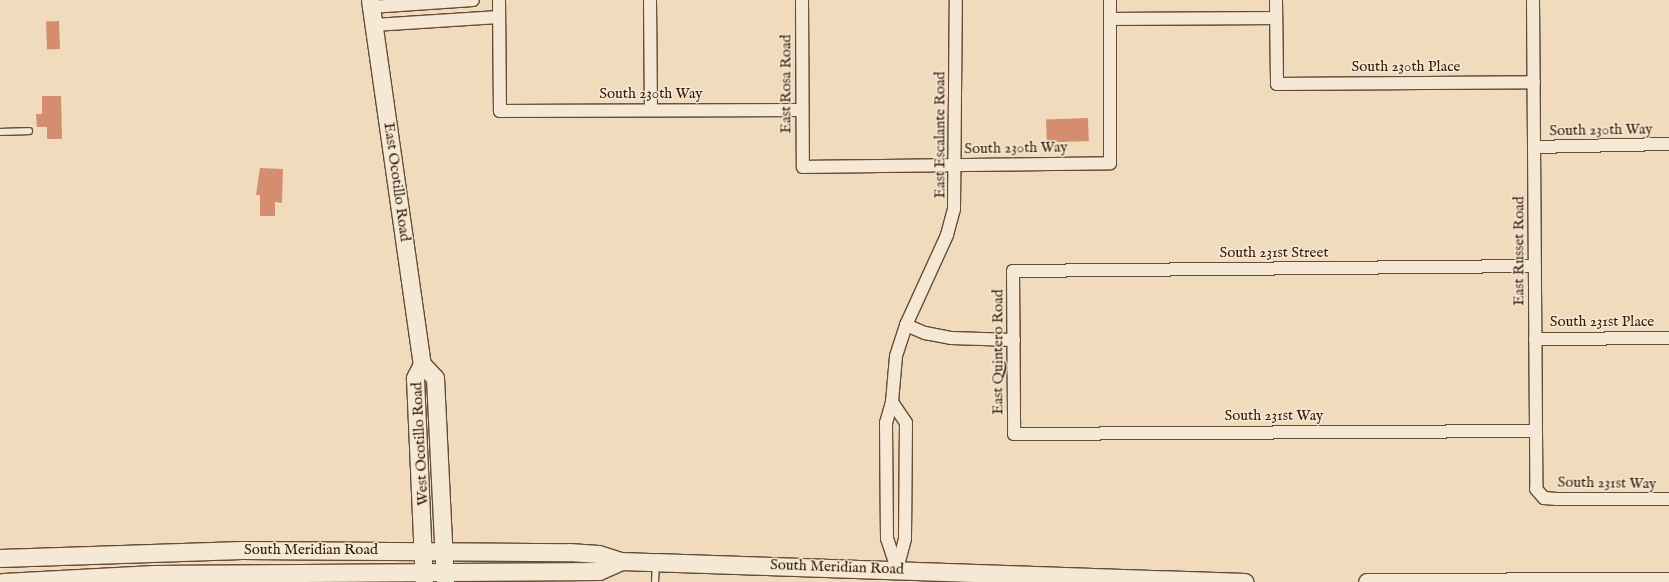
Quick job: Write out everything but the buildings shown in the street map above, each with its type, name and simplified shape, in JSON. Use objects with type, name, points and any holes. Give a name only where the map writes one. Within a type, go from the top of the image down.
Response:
[{"type":"street","points":[[371,3],[473,0]]},
{"type":"street","points":[[374,25],[499,17],[499,0]]},
{"type":"street","points":[[650,0],[651,110]]},
{"type":"street","name":"East Rosa Road","points":[[802,0],[803,167]]},
{"type":"street","name":"East Escalante Road","points":[[897,569],[887,539],[886,422],[892,402],[896,356],[906,325],[947,236],[954,209],[957,164],[956,0]]},
{"type":"street","points":[[1110,0],[1110,19],[1276,18],[1276,0]]},
{"type":"street","name":"East Russet Road","points":[[1533,0],[1536,489],[1544,498]]},
{"type":"street","name":"East Ocotillo Road","points":[[371,3],[422,364]]},
{"type":"street","name":"South 230th Way","points":[[499,17],[500,111],[802,110]]},
{"type":"street","name":"South 230th Place","points":[[1276,18],[1277,84],[1534,82]]},
{"type":"street","name":"South 230th Way","points":[[803,167],[1110,163],[1110,19]]},
{"type":"street","name":"South 230th Way","points":[[1534,147],[1669,144]]},
{"type":"street","name":"South 231st Street","points":[[1013,271],[1535,266]]},
{"type":"street","name":"East Quintero Road","points":[[1013,271],[1014,434]]},
{"type":"street","points":[[906,325],[925,333],[951,338],[1014,340]]},
{"type":"street","name":"South 231st Place","points":[[1535,339],[1669,338]]},
{"type":"street","name":"West Ocotillo Road","points":[[424,576],[415,378],[422,364],[435,378],[446,576]]},
{"type":"street","points":[[892,402],[906,423],[905,539],[897,569]]},
{"type":"street","name":"South 231st Way","points":[[1014,434],[1535,431]]},
{"type":"street","name":"South 231st Way","points":[[1544,498],[1669,500]]},
{"type":"street","name":"South Meridian Road","points":[[0,558],[242,550],[424,550],[445,553],[598,554],[621,561],[897,569],[1161,581],[1245,582]]},
{"type":"street","name":"South Meridian Road","points":[[3,582],[75,579],[446,576],[599,571],[621,561]]},
{"type":"street","points":[[1367,582],[1669,581]]},
{"type":"lane","points":[[0,132],[28,131]]},
{"type":"lane","points":[[656,561],[656,582]]}]
